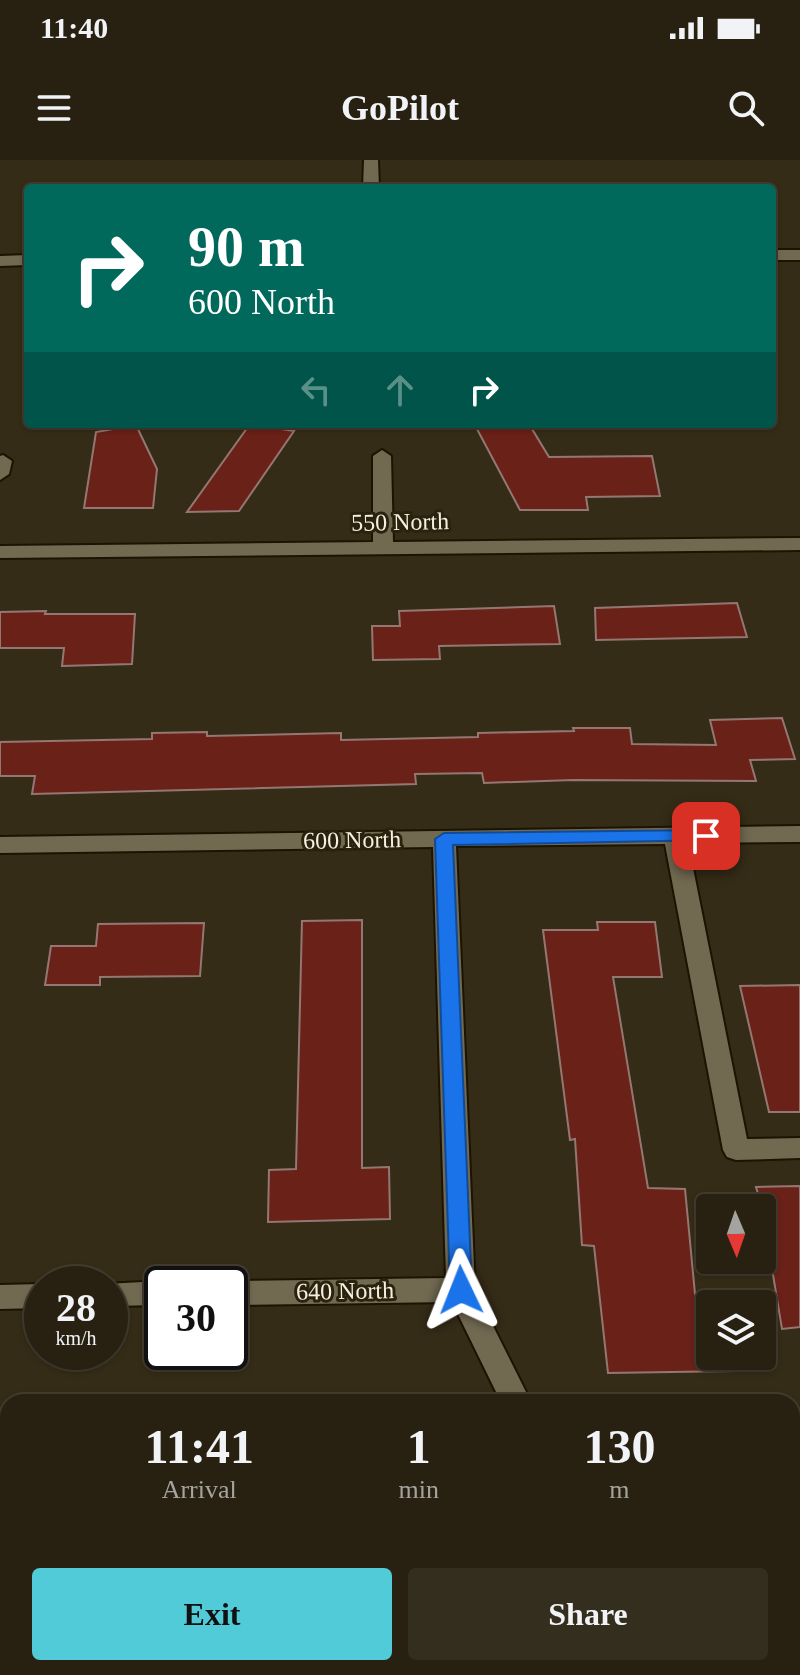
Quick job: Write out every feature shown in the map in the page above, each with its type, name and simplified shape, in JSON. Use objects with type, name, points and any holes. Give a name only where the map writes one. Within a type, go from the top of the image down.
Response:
[{"type":"street","points":[[371,160],[371,184]]},
{"type":"street","points":[[776,255],[800,255]]},
{"type":"street","points":[[0,261],[24,260]]},
{"type":"street","points":[[382,456],[383,548]]},
{"type":"street","name":"550 North","points":[[0,552],[800,544]]},
{"type":"street","name":"600 North","points":[[0,845],[800,834]]},
{"type":"street","points":[[675,836],[736,1150],[800,1148]]},
{"type":"street","points":[[444,839],[461,1290],[512,1394]]},
{"type":"street","name":"640 North","points":[[248,1293],[461,1290]]},
{"type":"street","points":[[0,1297],[24,1296]]},
{"type":"building","points":[[137,428],[157,469],[153,508],[84,508],[96,432]]},
{"type":"building","points":[[247,428],[294,431],[239,511],[187,512]]},
{"type":"building","points":[[531,428],[549,457],[652,456],[660,496],[586,497],[588,510],[520,510],[477,429]]},
{"type":"building","points":[[737,603],[747,637],[596,640],[595,608]]},
{"type":"building","points":[[554,606],[560,644],[439,646],[440,659],[373,660],[372,626],[400,626],[399,611]]},
{"type":"building","points":[[46,611],[45,614],[135,614],[132,664],[62,666],[64,648],[0,648],[0,612]]},
{"type":"building","points":[[782,718],[795,759],[750,760],[756,781],[484,783],[482,773],[415,774],[416,784],[32,794],[35,776],[0,776],[0,742],[152,739],[152,733],[207,732],[207,736],[341,733],[341,740],[478,737],[478,733],[630,728],[632,744],[716,745],[710,720]]},
{"type":"building","points":[[362,920],[362,1168],[389,1167],[390,1219],[268,1222],[269,1170],[296,1169],[302,921]]},
{"type":"building","points":[[597,922],[655,922],[662,977],[613,977],[648,1188],[685,1189],[696,1294],[696,1370],[735,1371],[608,1373],[594,1246],[582,1245],[575,1139],[570,1140],[543,930],[598,930]]},
{"type":"building","points":[[204,923],[200,976],[100,977],[100,985],[45,985],[51,946],[96,946],[98,924]]},
{"type":"building","points":[[800,985],[800,1112],[769,1112],[740,986]]},
{"type":"building","points":[[800,1186],[800,1327],[782,1329],[773,1274],[776,1274],[776,1194],[758,1194],[756,1187]]},
{"type":"route","points":[[461,1290],[444,839],[706,836]]}]
